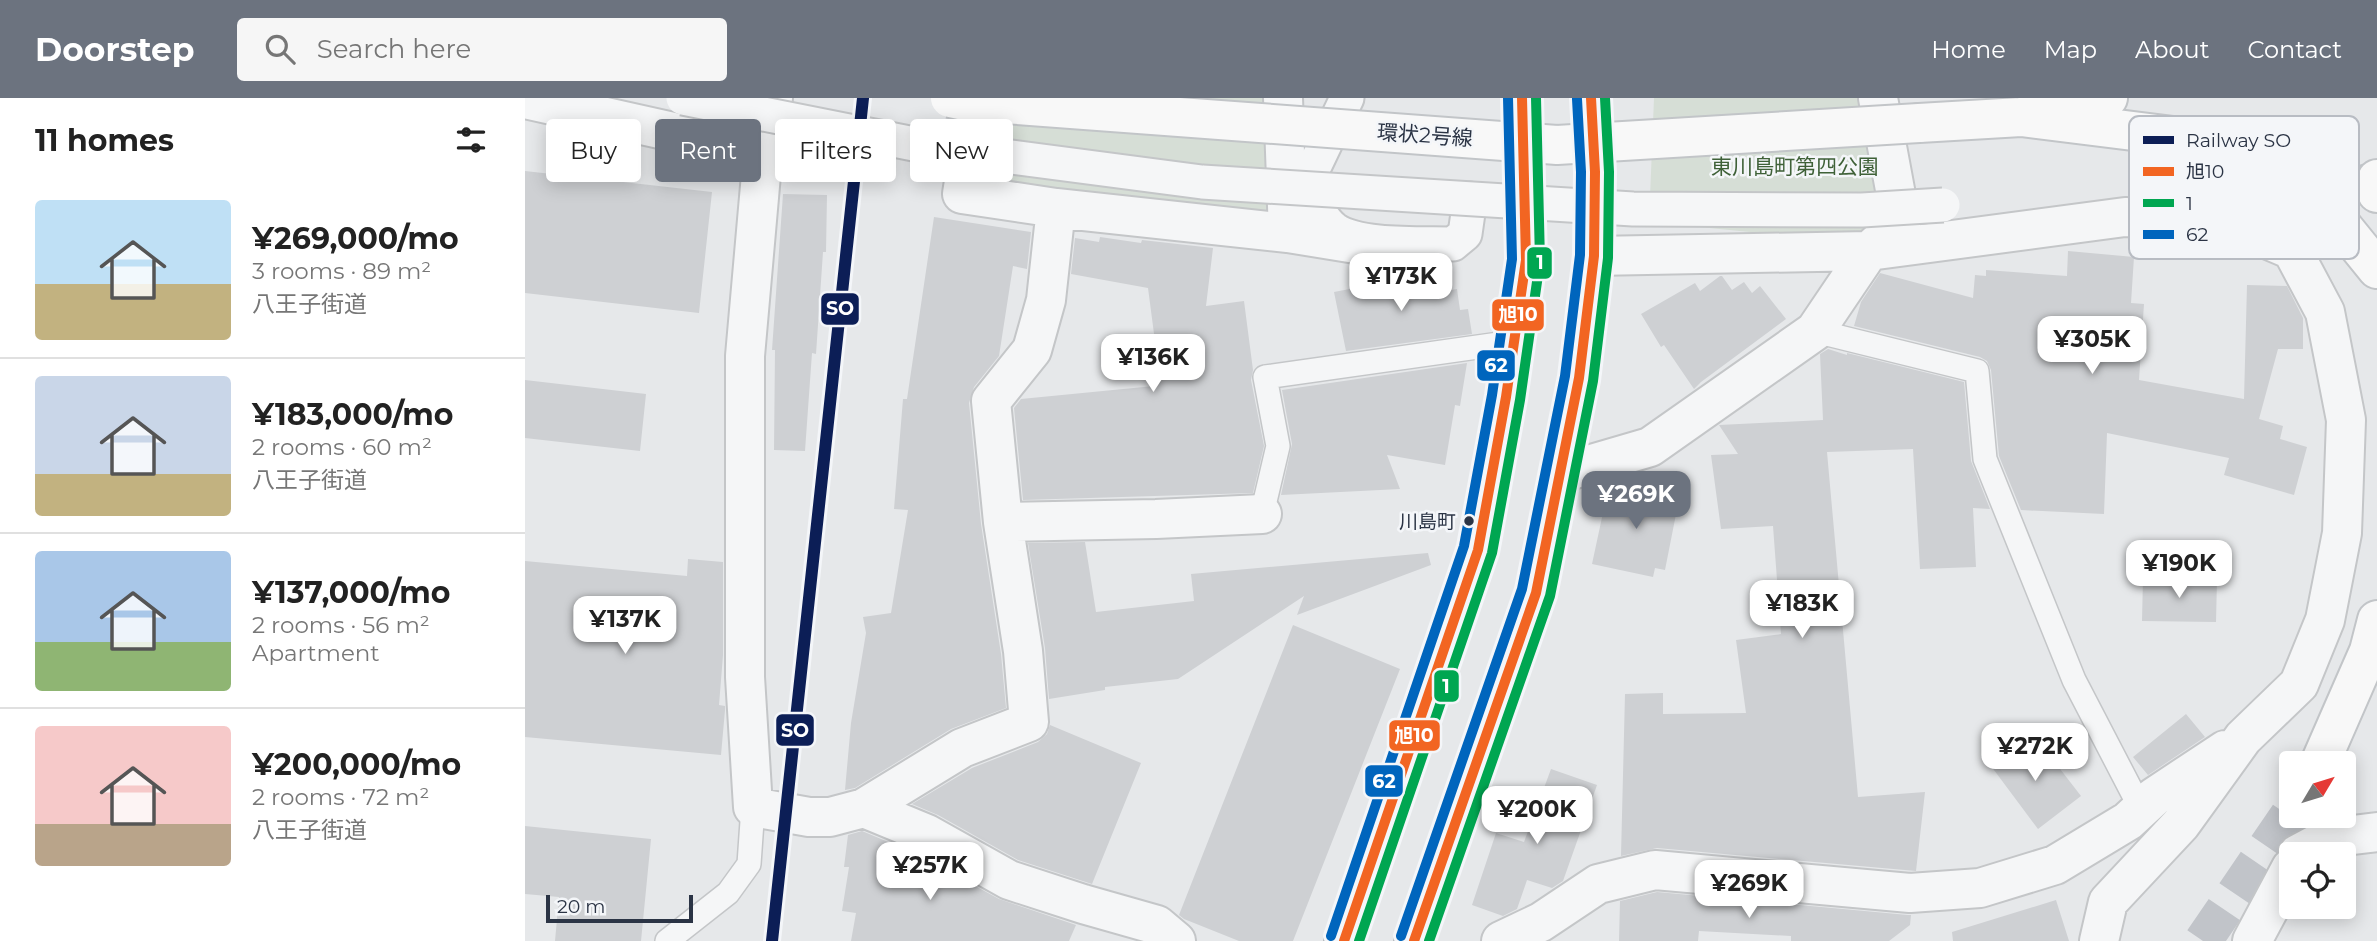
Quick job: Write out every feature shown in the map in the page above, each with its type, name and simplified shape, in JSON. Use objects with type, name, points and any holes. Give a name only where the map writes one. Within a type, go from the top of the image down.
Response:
[{"type":"main road","name":"環状2号線","points":[[950,98],[1557,145],[2021,117],[2108,98]]},
{"type":"main road","points":[[1344,941],[1478,550],[1506,397],[1526,260],[1522,98]]},
{"type":"main road","points":[[1414,941],[1536,593],[1579,378],[1594,256],[1595,172],[1591,98]]},
{"type":"main road","points":[[2021,117],[2129,130]]},
{"type":"main road","points":[[2377,179],[2377,193]]},
{"type":"main road","points":[[2359,246],[2377,268]]},
{"type":"main road","points":[[2325,751],[2369,651],[2377,620]]},
{"type":"street","points":[[683,98],[919,145],[1202,182],[1633,209],[1862,210],[1943,205]]},
{"type":"street","points":[[773,98],[763,152],[745,356],[745,677],[753,807],[809,817],[831,817],[864,808],[962,748],[1029,722],[1023,651],[1003,522],[991,401],[1032,350],[1046,300],[1056,208]]},
{"type":"street","points":[[977,98],[963,194],[1056,208],[1288,233],[1362,245],[1484,248]]},
{"type":"street","points":[[1283,98],[1288,233]]},
{"type":"street","points":[[1347,98],[1307,182],[1318,211],[1335,229],[1359,240],[1453,244],[1465,234],[1470,199]]},
{"type":"street","points":[[1561,473],[1650,447],[1815,331],[1870,250],[1901,222],[1878,98]]},
{"type":"street","points":[[525,99],[763,152]]},
{"type":"street","points":[[1594,256],[1870,250],[2129,217]]},
{"type":"street","points":[[2099,941],[2108,902],[2181,824],[2243,738],[2299,684],[2325,620],[2342,533],[2346,420],[2325,312],[2298,259]]},
{"type":"street","points":[[1003,522],[1262,514]]},
{"type":"street","points":[[1501,941],[1541,922],[1598,884],[1655,870],[1910,893],[1980,888],[2055,865],[2128,821],[2154,797],[2243,738]]},
{"type":"street","points":[[864,808],[927,834],[1009,880],[1157,925],[1176,941]]},
{"type":"street","points":[[2320,842],[2328,838],[2377,832]]},
{"type":"street","points":[[2252,941],[2279,890]]},
{"type":"lane","points":[[1815,331],[1977,371],[1985,459],[2074,680],[2141,809]]},
{"type":"lane","points":[[1262,514],[1278,446],[1265,377],[1513,342]]},
{"type":"lane","points":[[667,941],[728,893],[748,864],[753,807]]},
{"type":"green space","points":[[991,98],[1268,98],[1271,221],[1000,182],[1013,182],[1013,119],[988,119]]},
{"type":"green space","name":"東川島町第四公園","points":[[1654,98],[1864,98],[1887,224],[1871,233],[1791,236],[1649,222]]},
{"type":"building","points":[[525,171],[546,173],[546,182],[623,182],[712,192],[699,313],[525,293]]},
{"type":"building","points":[[783,194],[827,195],[826,252],[823,252],[816,354],[812,353],[805,451],[774,450],[775,350],[772,350]]},
{"type":"building","points":[[934,217],[1031,232],[1027,269],[1013,266],[999,356],[974,387],[969,403],[981,524],[1001,654],[1006,708],[951,729],[855,788],[845,790],[851,723],[866,633],[863,617],[891,613],[908,510],[894,509],[903,399],[907,399]]},
{"type":"building","points":[[1100,237],[1213,248],[1206,306],[1244,301],[1253,370],[1251,380],[1264,446],[1253,493],[1023,500],[1014,408],[1021,399],[1154,386],[1152,372],[1159,372],[1148,288],[1071,274],[1075,238],[1099,242]]},
{"type":"building","points":[[2068,251],[2134,259],[2131,303],[2144,304],[2139,380],[2244,399],[2247,285],[2287,286],[2303,318],[2303,349],[2278,349],[2259,419],[2283,426],[2280,439],[2307,447],[2294,495],[2224,475],[2229,458],[2107,433],[2104,514],[2021,510],[1999,456],[1991,370],[1987,361],[1854,326],[1861,302],[1880,273],[1973,298],[1975,275],[1986,276],[1986,270],[2067,276]]},
{"type":"building","points":[[1443,271],[1445,291],[1457,289],[1460,310],[1468,309],[1472,334],[1346,351],[1334,292]]},
{"type":"building","points":[[1720,276],[1732,290],[1744,282],[1752,293],[1760,286],[1786,319],[1694,389],[1664,345],[1661,347],[1641,314],[1695,283],[1700,291]]},
{"type":"building","points":[[1828,349],[1964,382],[1971,461],[1990,509],[1973,508],[1976,567],[1920,569],[1913,449],[1827,452],[1858,797],[1925,792],[1916,871],[1657,848],[1621,856],[1625,694],[1663,693],[1663,714],[1746,713],[1736,640],[1781,634],[1773,526],[1721,529],[1711,455],[1738,454],[1719,425],[1823,420],[1820,354]]},
{"type":"building","points":[[1467,363],[1460,406],[1455,405],[1445,465],[1387,455],[1400,489],[1281,495],[1292,444],[1282,390]]},
{"type":"building","points":[[525,380],[646,394],[640,451],[525,438]]},
{"type":"building","points":[[1616,485],[1679,499],[1665,570],[1655,568],[1653,577],[1592,564],[1607,494],[1614,496]]},
{"type":"building","points":[[1085,542],[1096,612],[1194,601],[1191,574],[1428,553],[1431,565],[1297,615],[1304,596],[1178,679],[1105,687],[1105,690],[1049,699],[1045,648],[1028,543]]},
{"type":"building","points":[[688,559],[723,562],[723,655],[719,705],[725,706],[725,710],[721,755],[525,737],[525,561],[687,576]]},
{"type":"building","points":[[2143,578],[2217,580],[2216,622],[2142,621]]},
{"type":"building","points":[[1293,625],[1400,669],[1293,941],[1239,941],[1179,915]]},
{"type":"building","points":[[2186,714],[2205,737],[2148,775],[2133,757]]},
{"type":"building","points":[[1050,725],[1141,763],[1092,884],[1018,860],[938,815],[912,804],[972,768],[1038,742],[1047,734]]},
{"type":"building","points":[[2018,739],[2035,761],[2047,752],[2081,796],[2038,829],[1988,762]]},
{"type":"building","points":[[1551,769],[1597,785],[1563,881],[1552,888],[1527,880],[1517,909],[1503,916],[1472,905],[1496,833],[1524,842]]},
{"type":"building","points":[[525,826],[651,839],[641,941],[555,941],[559,897],[525,894]]},
{"type":"building","points":[[862,831],[917,854],[999,899],[1076,925],[1069,941],[851,941],[856,913],[842,911],[849,867],[844,867],[848,835]]},
{"type":"building","points":[[1657,892],[1911,915],[1910,925],[1889,941],[1791,941],[1791,936],[1699,931],[1698,941],[1619,941],[1620,901]]},
{"type":"building","points":[[2056,900],[2069,941],[1953,941],[1952,932]]},
{"type":"tunnel","points":[[2359,185],[2377,179]]},
{"type":"tunnel","points":[[2203,941],[2280,828]]},
{"type":"rail line","name":"SO","points":[[772,941],[863,98]]},
{"type":"transit line","name":"62","points":[[1331,936],[1464,546],[1492,395],[1512,259],[1508,98]]},
{"type":"transit line","name":"旭10","points":[[1344,941],[1478,550],[1506,397],[1526,260],[1522,98]]},
{"type":"transit line","name":"1","points":[[1359,941],[1492,553],[1520,400],[1540,261],[1536,98]]},
{"type":"transit line","name":"旭10","points":[[1414,941],[1536,593],[1579,378],[1594,256],[1595,172],[1591,98]]},
{"type":"transit line","name":"1","points":[[1429,941],[1550,596],[1593,381],[1608,258],[1609,172],[1605,98]]},
{"type":"transit line","name":"62","points":[[1401,936],[1522,589],[1565,376],[1580,255],[1581,172],[1577,99]]},
{"type":"place","name":"川島町","points":[[1469,521]]}]
